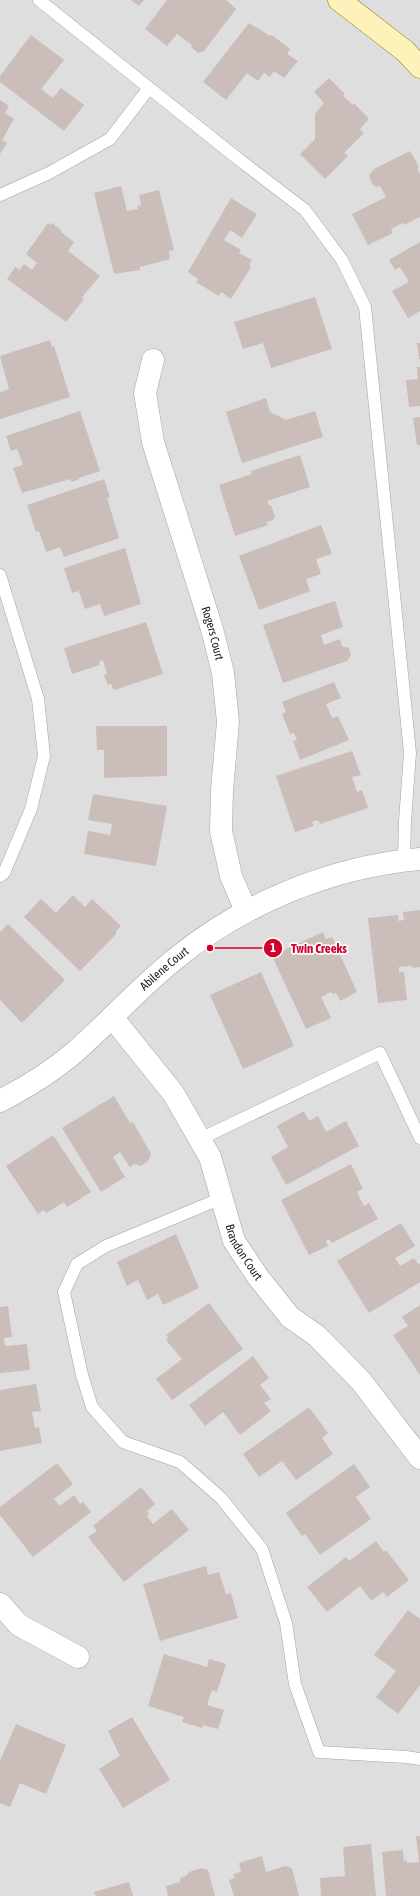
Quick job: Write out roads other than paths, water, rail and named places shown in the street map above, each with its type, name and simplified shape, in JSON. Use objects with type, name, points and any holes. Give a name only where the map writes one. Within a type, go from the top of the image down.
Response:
[{"type":"street","points":[[339,0],[405,51],[420,67]]},
{"type":"street","name":"Rogers Court","points":[[153,360],[145,393],[153,442],[212,629],[223,673],[228,722],[222,790],[221,831],[231,876],[246,911]]},
{"type":"street","name":"Abilene Court","points":[[0,1101],[22,1090],[75,1052],[174,960],[208,934],[246,911],[322,879],[358,869],[412,860]]},
{"type":"street","name":"Brandon Court","points":[[112,1017],[173,1093],[200,1139],[210,1157],[234,1241],[258,1277],[290,1317],[317,1336],[362,1381],[420,1458]]},
{"type":"street","points":[[0,1604],[19,1625],[78,1657]]},
{"type":"lane","points":[[39,0],[305,210],[342,260],[365,307],[410,753],[405,821],[412,860]]},
{"type":"lane","points":[[0,195],[49,174],[110,139],[149,88]]},
{"type":"lane","points":[[0,575],[38,699],[44,756],[31,809],[4,873],[0,876]]},
{"type":"lane","points":[[200,1139],[380,1053],[420,1138]]},
{"type":"lane","points":[[222,1198],[106,1246],[77,1264],[64,1292],[82,1375],[92,1407],[123,1442],[180,1462],[221,1498],[262,1549],[286,1623],[295,1684],[319,1752],[420,1759]]},
{"type":"place","name":"Twin Creeks","points":[[210,948]]}]
